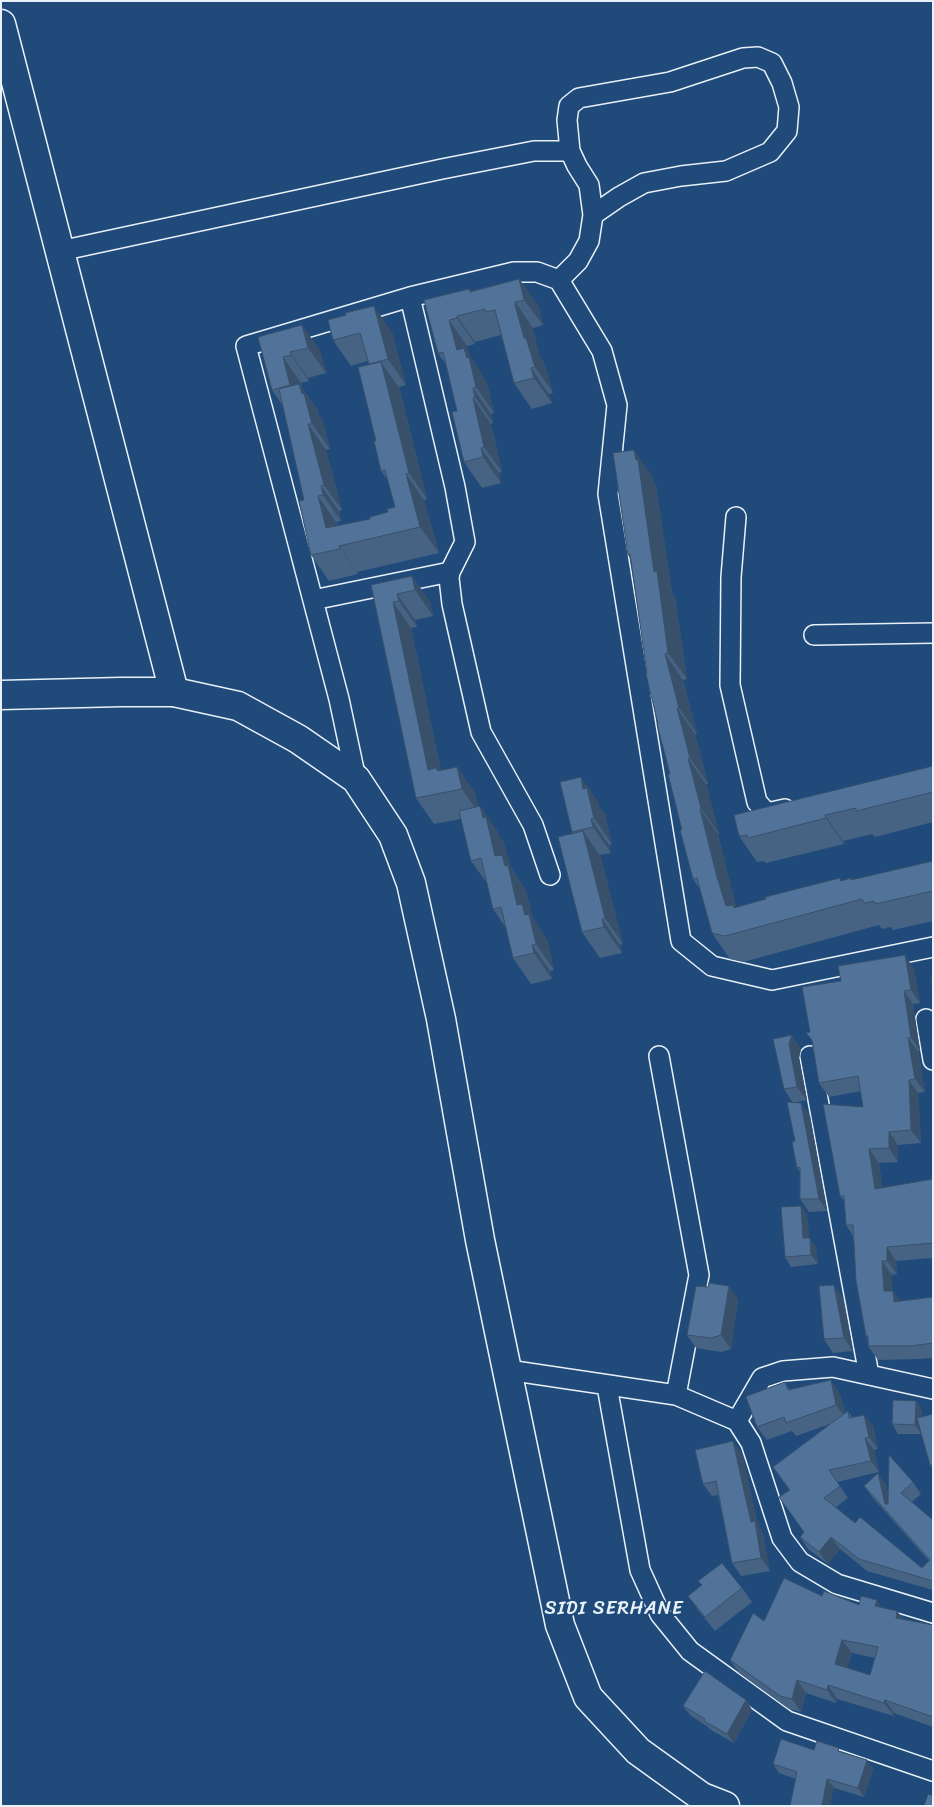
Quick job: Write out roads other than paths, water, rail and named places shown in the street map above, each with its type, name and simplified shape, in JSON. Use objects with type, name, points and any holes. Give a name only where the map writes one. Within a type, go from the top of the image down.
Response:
[{"type":"main road","points":[[1,24],[174,692]]},
{"type":"main road","points":[[1,695],[174,692],[238,706],[298,739],[356,779],[393,834],[411,883],[441,1019],[480,1240],[560,1625],[588,1697],[638,1751],[702,1797],[725,1806]]},
{"type":"street","points":[[559,280],[578,261],[589,241],[593,215],[589,185],[570,151],[567,120],[569,106],[579,98],[670,82],[743,58],[758,57],[772,63],[782,83],[789,107],[787,131],[770,152],[726,171],[681,176],[644,183],[593,215]]},
{"type":"street","points":[[60,251],[442,169],[534,151],[570,151]]},
{"type":"street","points":[[356,779],[339,699],[246,346],[410,297],[514,272],[537,272],[559,280],[602,351],[617,405],[608,494],[681,942],[712,966],[772,980],[933,947]]},
{"type":"street","points":[[410,297],[455,487],[465,542],[450,572],[449,578],[452,604],[480,732],[533,825],[550,875]]},
{"type":"street","points":[[736,516],[731,577],[730,685],[757,802],[767,813],[804,804]]},
{"type":"street","points":[[313,600],[450,572]]},
{"type":"street","points":[[814,635],[933,633]]},
{"type":"street","points":[[926,1019],[933,1060]]},
{"type":"street","points":[[659,1056],[700,1275],[676,1395]]},
{"type":"street","points":[[810,1056],[869,1375]]},
{"type":"street","points":[[737,1421],[762,1378],[783,1371],[833,1367],[933,1389]]},
{"type":"street","points":[[508,1370],[676,1395],[737,1421],[751,1443],[782,1538],[800,1562],[837,1584],[933,1613]]},
{"type":"street","points":[[607,1386],[640,1570],[660,1614],[690,1650],[787,1721],[933,1771]]},
{"type":"district","name":"SIDI SERHANE","points":[[614,1609]]}]
